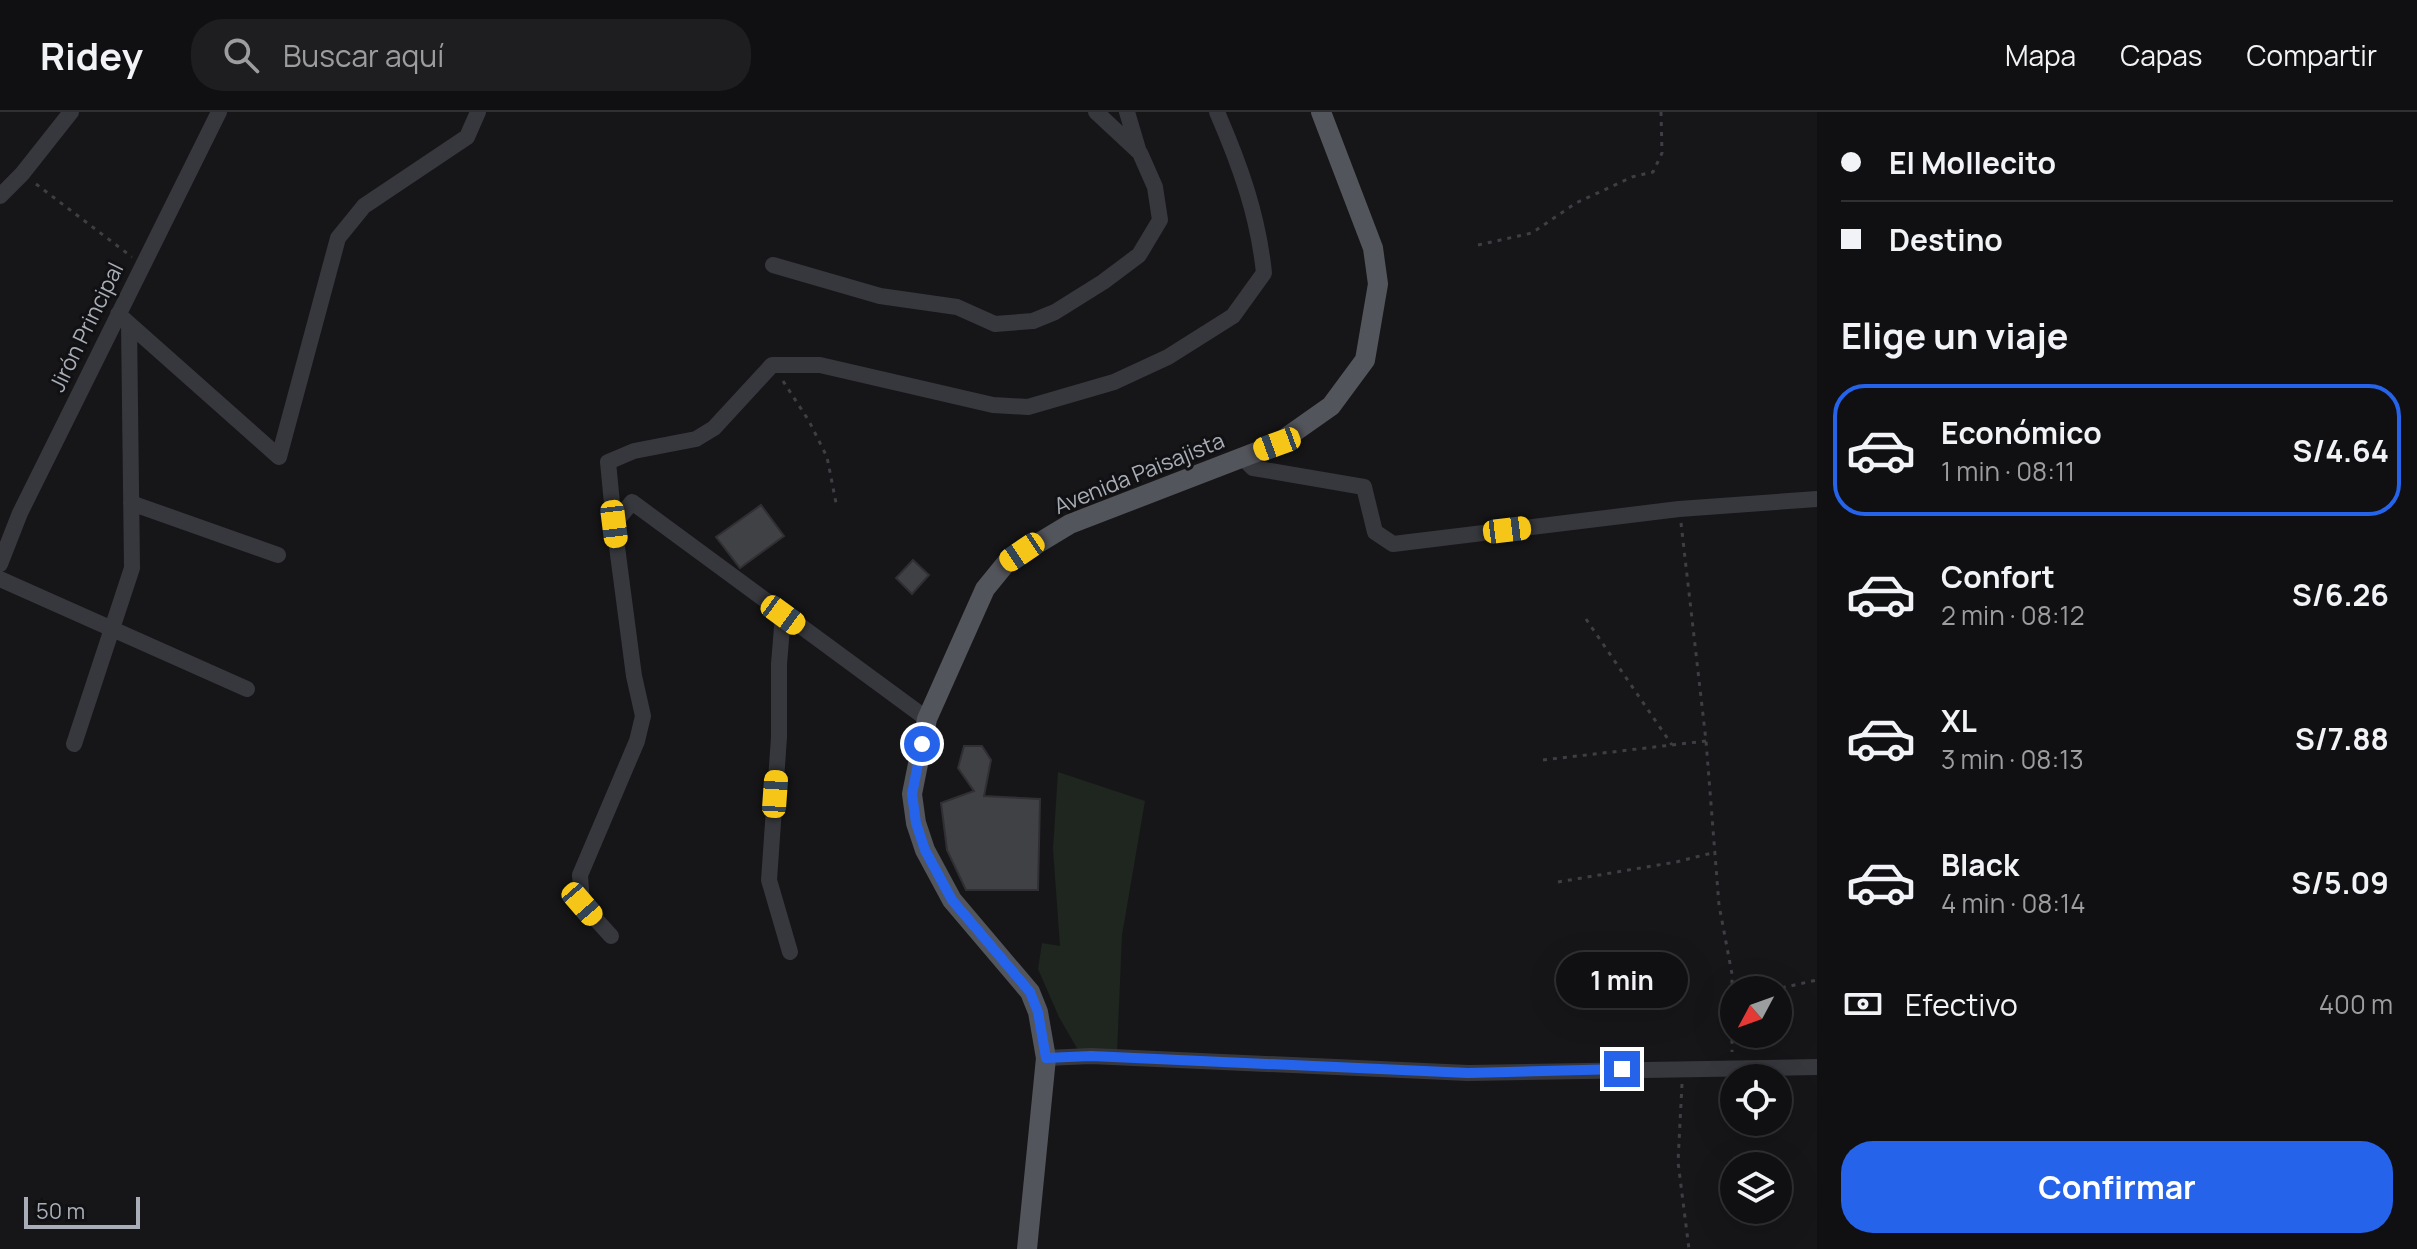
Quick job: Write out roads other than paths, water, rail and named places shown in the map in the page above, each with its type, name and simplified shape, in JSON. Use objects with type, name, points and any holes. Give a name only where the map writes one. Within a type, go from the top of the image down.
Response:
[{"type":"main road","name":"Avenida Paisajista","points":[[1027,1249],[1046,1058],[1038,1012],[1030,992],[952,900],[925,850],[916,823],[912,794],[927,719],[985,589],[1007,562],[1070,524],[1277,444],[1331,406],[1365,360],[1378,284],[1373,248],[1321,112]]},
{"type":"street","points":[[0,196],[22,174],[71,112]]},
{"type":"street","name":"Jirón Principal","points":[[0,564],[20,513],[123,319],[141,264],[219,112]]},
{"type":"street","points":[[123,319],[279,457],[338,238],[364,206],[467,137],[478,112]]},
{"type":"street","points":[[1096,112],[1140,153]]},
{"type":"street","points":[[773,265],[880,296],[957,307],[995,324],[1033,321],[1103,282],[1139,255],[1160,220],[1155,187],[1127,112]]},
{"type":"street","points":[[611,936],[582,904],[580,875],[637,741],[643,716],[634,676],[608,462],[634,451],[696,439],[714,428],[772,365],[820,365],[993,405],[1028,407],[1114,382],[1168,357],[1233,316],[1264,273],[1260,235],[1245,177],[1217,112]]},
{"type":"street","points":[[74,744],[132,568],[123,319]]},
{"type":"street","points":[[1242,457],[1253,468],[1364,487],[1375,532],[1393,544],[1679,509],[1817,499]]},
{"type":"street","points":[[614,524],[632,502],[927,719]]},
{"type":"street","points":[[131,503],[278,555]]},
{"type":"street","points":[[0,579],[247,689]]},
{"type":"street","points":[[783,615],[779,737],[769,880],[790,952]]},
{"type":"street","points":[[1046,1058],[1091,1056],[1468,1073],[1817,1067]]}]
